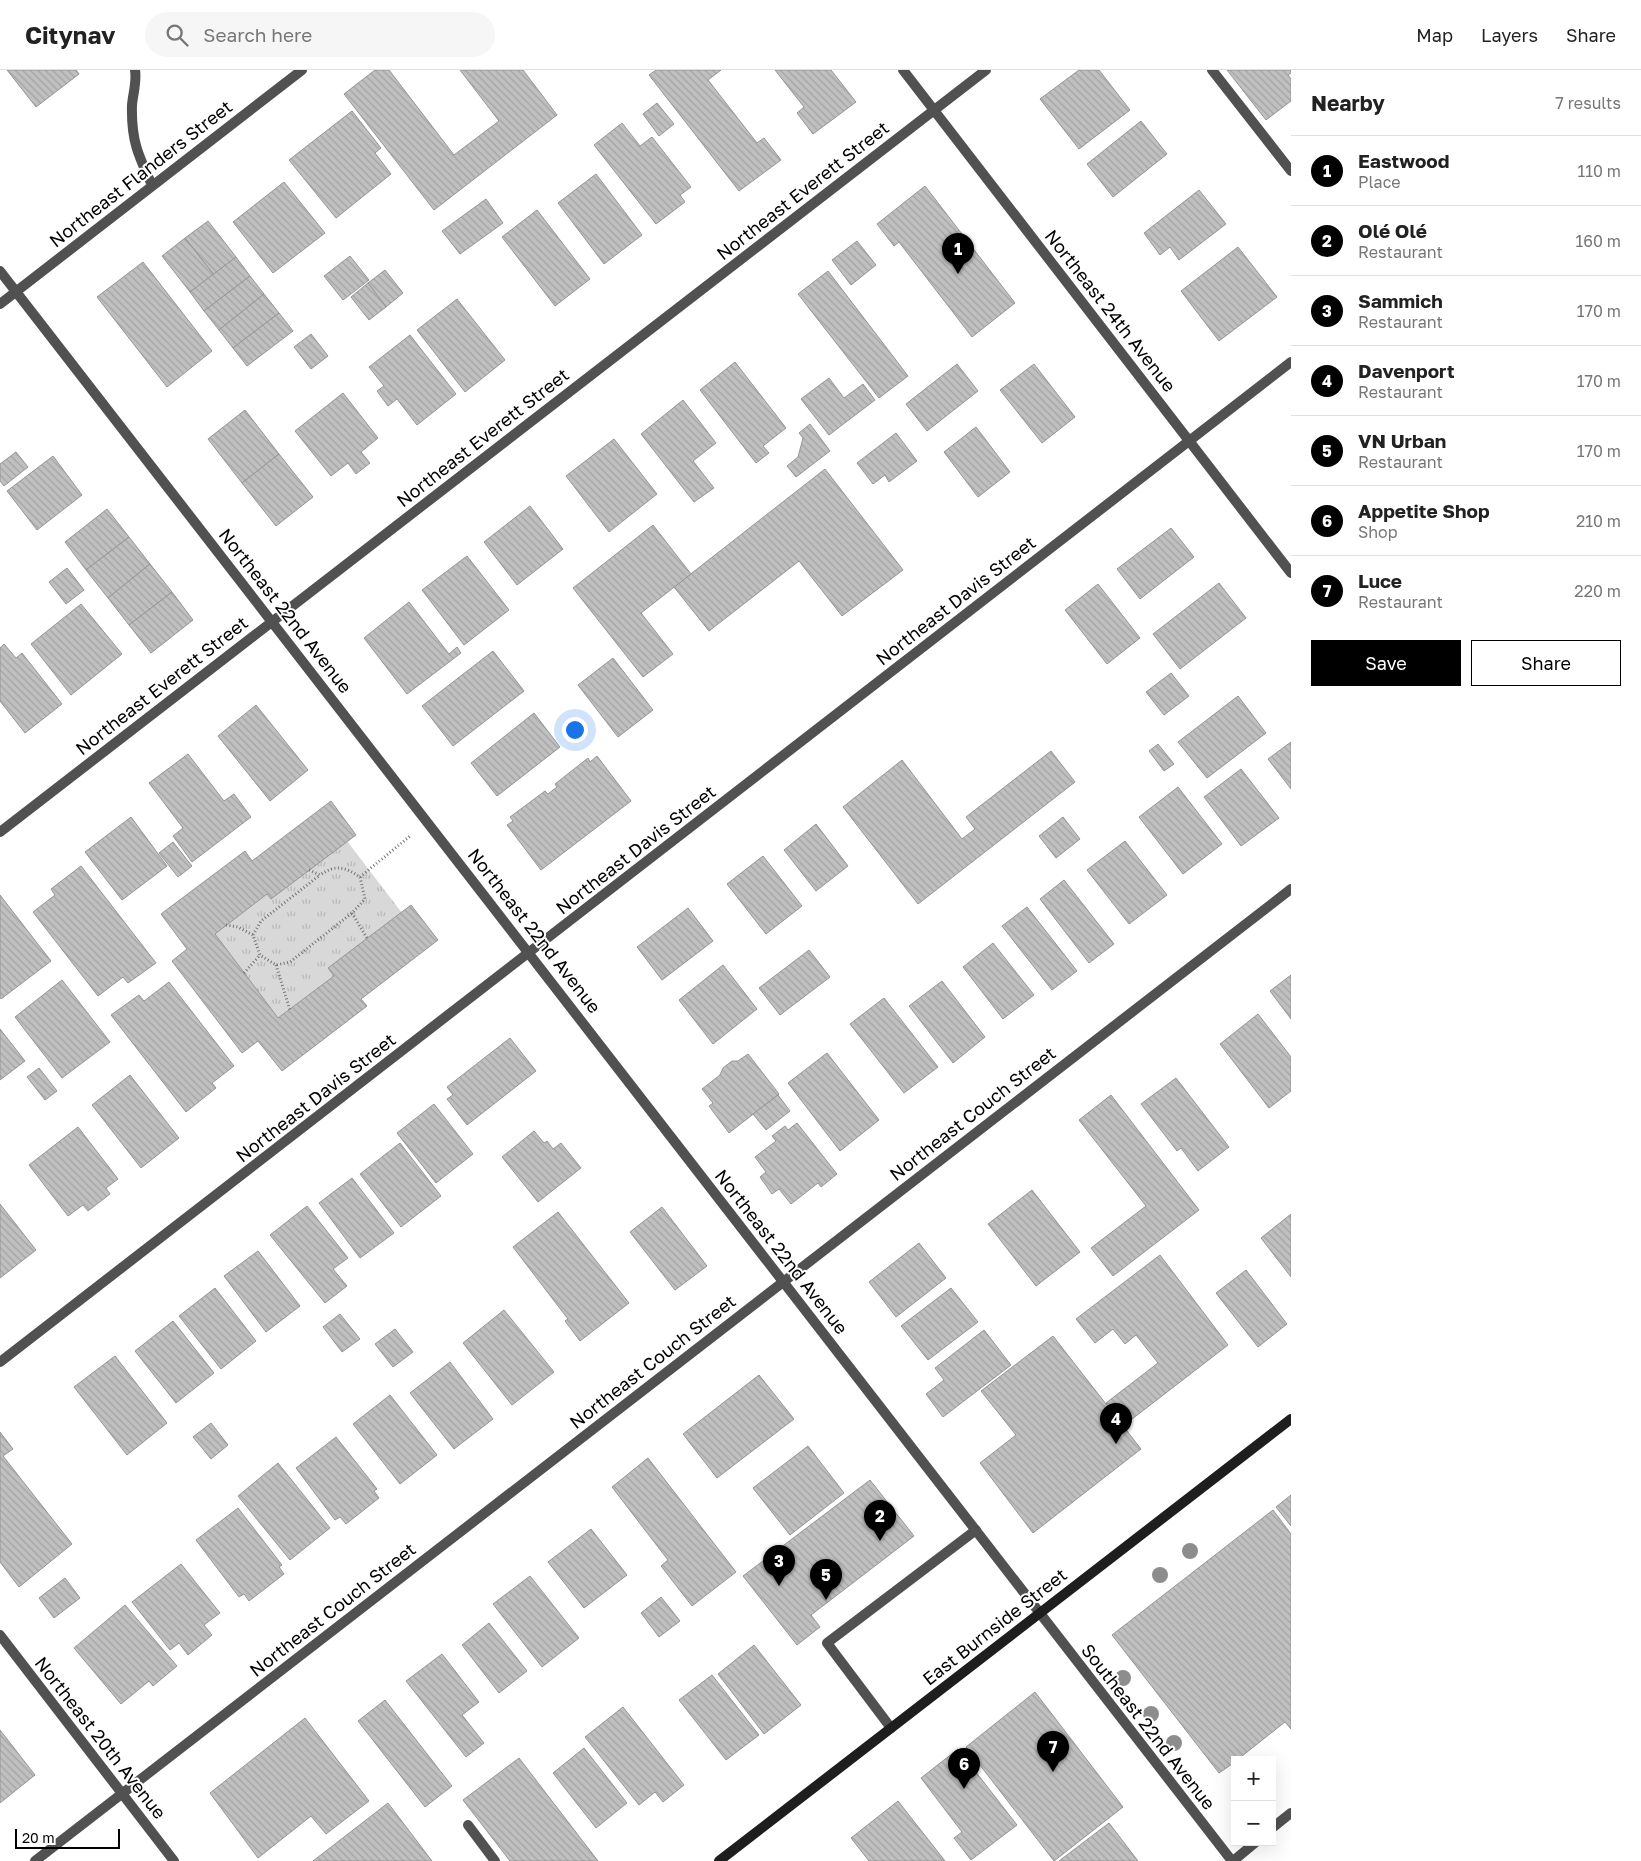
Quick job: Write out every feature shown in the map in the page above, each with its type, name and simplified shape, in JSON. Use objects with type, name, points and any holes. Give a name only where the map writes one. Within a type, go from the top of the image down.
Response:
[{"type":"main road","name":"East Burnside Street","points":[[719,1861],[1291,1419]]},
{"type":"street","points":[[135,70],[136,77],[132,104],[133,134],[138,155],[152,185]]},
{"type":"street","name":"Northeast Flanders Street","points":[[0,304],[302,70]]},
{"type":"street","name":"Northeast 24th Avenue","points":[[903,70],[1291,572]]},
{"type":"street","name":"Northeast Everett Street","points":[[0,832],[986,70]]},
{"type":"street","points":[[1212,70],[1291,171]]},
{"type":"street","name":"Northeast 22nd Avenue","points":[[0,270],[784,1281],[1039,1614]]},
{"type":"street","name":"Northeast Davis Street","points":[[0,1362],[1291,362]]},
{"type":"street","name":"Northeast Couch Street","points":[[35,1861],[1291,890]]},
{"type":"street","points":[[891,1728],[827,1643],[976,1530]]},
{"type":"street","name":"Southeast 22nd Avenue","points":[[1039,1614],[1232,1861]]},
{"type":"street","name":"Northeast 20th Avenue","points":[[0,1635],[174,1861]]},
{"type":"street","points":[[1276,1825],[1291,1813]]},
{"type":"street","points":[[468,1825],[495,1861]]},
{"type":"street","points":[[1232,1861],[1251,1846]]},
{"type":"path","points":[[360,877],[386,854]]},
{"type":"path","points":[[253,934],[262,921],[329,869],[346,868],[360,877],[365,899],[352,913],[290,962],[276,965]]},
{"type":"path","points":[[309,870],[320,875]]},
{"type":"path","points":[[352,913],[366,938]]},
{"type":"path","points":[[226,925],[238,927],[253,934],[260,955],[276,965],[290,1010]]},
{"type":"path","points":[[244,973],[260,955]]},
{"type":"green space","points":[[347,841],[402,913],[328,968],[334,976],[278,1018],[215,934],[267,894],[271,899]]},
{"type":"building","points":[[7,70],[76,70],[79,74],[36,107]]},
{"type":"building","points":[[375,70],[389,70],[454,155],[499,121],[460,70],[523,70],[557,115],[434,210],[344,94]]},
{"type":"building","points":[[656,70],[721,70],[708,80],[757,143],[764,138],[781,160],[739,191],[649,75]]},
{"type":"building","points":[[775,70],[831,70],[856,102],[813,134],[797,113],[804,107]]},
{"type":"building","points":[[1079,70],[1099,70],[1130,110],[1079,149],[1040,99]]},
{"type":"building","points":[[1227,70],[1291,70],[1291,73],[1288,75],[1291,79],[1291,101],[1266,120]]},
{"type":"building","points":[[657,103],[674,124],[659,136],[643,114]]},
{"type":"building","points":[[352,111],[381,148],[375,153],[391,174],[336,218],[289,160]]},
{"type":"building","points":[[1141,121],[1167,154],[1113,197],[1087,164]]},
{"type":"building","points":[[622,123],[640,146],[652,137],[691,187],[680,195],[685,202],[656,224],[594,145]]},
{"type":"building","points":[[596,174],[642,235],[604,264],[558,203]]},
{"type":"building","points":[[284,182],[325,233],[273,273],[233,222]]},
{"type":"building","points":[[925,186],[1015,303],[972,337],[899,242],[894,246],[877,224]]},
{"type":"building","points":[[1199,190],[1226,224],[1179,260],[1170,247],[1160,255],[1144,233]]},
{"type":"building","points":[[486,199],[503,223],[460,254],[442,231]]},
{"type":"building","points":[[537,210],[590,279],[555,306],[502,237]]},
{"type":"building","points":[[208,221],[236,257],[214,275],[185,238]]},
{"type":"building","points":[[185,238],[214,275],[190,292],[162,256]]},
{"type":"building","points":[[857,241],[876,265],[851,285],[832,260]]},
{"type":"building","points":[[1238,247],[1277,297],[1219,341],[1181,291]]},
{"type":"building","points":[[350,256],[369,280],[343,300],[324,276]]},
{"type":"building","points":[[236,257],[250,276],[204,311],[190,292]]},
{"type":"building","points":[[143,262],[212,351],[167,387],[97,297]]},
{"type":"building","points":[[385,270],[403,293],[386,307],[368,283]]},
{"type":"building","points":[[828,271],[908,376],[879,398],[798,294]]},
{"type":"building","points":[[250,276],[264,294],[219,330],[204,311]]},
{"type":"building","points":[[368,283],[386,307],[369,320],[351,297]]},
{"type":"building","points":[[264,294],[279,313],[233,348],[219,330]]},
{"type":"building","points":[[457,299],[505,360],[465,392],[417,330]]},
{"type":"building","points":[[279,313],[293,331],[247,366],[233,348]]},
{"type":"building","points":[[311,334],[328,356],[311,369],[294,347]]},
{"type":"building","points":[[410,335],[456,394],[417,425],[397,399],[388,406],[377,391],[384,386],[369,367]]},
{"type":"building","points":[[735,362],[786,428],[763,446],[769,453],[756,463],[700,390]]},
{"type":"building","points":[[957,364],[978,391],[927,431],[906,404]]},
{"type":"building","points":[[1034,364],[1075,417],[1042,443],[1000,390]]},
{"type":"building","points":[[829,378],[844,398],[863,384],[875,400],[829,435],[801,399]]},
{"type":"building","points":[[343,393],[378,438],[361,452],[370,463],[356,474],[348,463],[331,476],[295,431]]},
{"type":"building","points":[[683,400],[716,443],[693,461],[714,488],[694,502],[641,434]]},
{"type":"building","points":[[245,410],[279,454],[242,483],[208,439]]},
{"type":"building","points":[[810,424],[830,451],[796,477],[787,466],[798,457],[803,438],[799,433]]},
{"type":"building","points":[[976,427],[1010,472],[978,497],[944,452]]},
{"type":"building","points":[[896,433],[917,461],[889,482],[885,475],[873,484],[857,463]]},
{"type":"building","points":[[614,439],[657,494],[609,532],[566,476]]},
{"type":"building","points":[[16,452],[28,467],[4,486],[0,481],[0,464]]},
{"type":"building","points":[[279,454],[313,497],[276,526],[242,483]]},
{"type":"building","points":[[53,456],[82,495],[37,530],[7,491]]},
{"type":"building","points":[[825,469],[903,570],[842,616],[799,561],[709,631],[674,587]]},
{"type":"building","points":[[530,506],[563,549],[517,585],[484,542]]},
{"type":"building","points":[[107,509],[129,537],[86,570],[65,542]]},
{"type":"building","points":[[653,525],[691,574],[641,613],[673,654],[643,677],[573,588]]},
{"type":"building","points":[[1171,528],[1194,557],[1140,599],[1117,569]]},
{"type":"building","points":[[129,537],[150,564],[108,598],[86,570]]},
{"type":"building","points":[[467,556],[509,610],[464,645],[422,590]]},
{"type":"building","points":[[150,564],[172,592],[129,625],[108,598]]},
{"type":"building","points":[[67,568],[84,590],[66,604],[49,582]]},
{"type":"building","points":[[1219,583],[1246,618],[1180,669],[1153,634]]},
{"type":"building","points":[[1098,584],[1140,638],[1107,664],[1065,610]]},
{"type":"building","points":[[172,592],[193,620],[151,653],[129,625]]},
{"type":"building","points":[[409,602],[449,654],[457,647],[461,653],[407,694],[364,638]]},
{"type":"building","points":[[81,604],[122,654],[71,695],[31,644]]},
{"type":"building","points":[[4,644],[16,658],[22,653],[62,704],[25,733],[0,701],[0,648]]},
{"type":"building","points":[[493,651],[524,691],[453,746],[422,706]]},
{"type":"building","points":[[613,658],[653,710],[618,737],[578,685]]},
{"type":"building","points":[[1171,673],[1189,696],[1164,715],[1146,692]]},
{"type":"building","points":[[1238,696],[1266,733],[1207,778],[1178,742]]},
{"type":"building","points":[[256,705],[308,770],[270,801],[218,736]]},
{"type":"building","points":[[534,713],[560,747],[497,796],[471,763]]},
{"type":"building","points":[[1291,742],[1291,789],[1268,759]]},
{"type":"building","points":[[1158,744],[1174,764],[1164,771],[1149,751]]},
{"type":"building","points":[[1051,751],[1075,782],[918,904],[843,807],[902,760],[962,839],[975,829],[966,817]]},
{"type":"building","points":[[188,754],[224,801],[234,794],[251,817],[192,862],[173,836],[183,828],[149,783]]},
{"type":"building","points":[[597,756],[631,801],[541,870],[507,825],[513,821],[510,817],[545,791],[548,794],[557,787],[555,784],[588,758],[590,762]]},
{"type":"building","points":[[1241,769],[1279,818],[1241,846],[1204,797]]},
{"type":"building","points":[[1178,787],[1222,844],[1183,874],[1139,817]]},
{"type":"building","points":[[331,801],[356,835],[271,899],[267,894],[215,934],[278,1018],[334,976],[328,968],[411,905],[438,940],[361,999],[367,1006],[282,1071],[258,1041],[242,1053],[172,961],[187,949],[161,914],[245,851],[252,861]]},
{"type":"building","points":[[131,817],[167,866],[122,900],[85,852]]},
{"type":"building","points":[[1063,817],[1080,839],[1056,858],[1039,836]]},
{"type":"building","points":[[816,824],[848,866],[816,891],[784,850]]},
{"type":"building","points":[[1125,841],[1167,895],[1129,924],[1087,870]]},
{"type":"building","points":[[173,842],[192,866],[178,877],[159,853]]},
{"type":"building","points":[[763,856],[802,906],[766,934],[727,884]]},
{"type":"building","points":[[81,866],[156,963],[128,983],[123,977],[98,996],[33,912],[55,895],[51,889]]},
{"type":"building","points":[[1064,880],[1114,944],[1089,963],[1040,899]]},
{"type":"building","points":[[0,895],[51,961],[1,999],[0,997]]},
{"type":"building","points":[[1027,907],[1077,971],[1052,990],[1002,926]]},
{"type":"building","points":[[688,908],[713,941],[662,980],[637,947]]},
{"type":"building","points":[[993,943],[1034,995],[1003,1019],[963,967]]},
{"type":"building","points":[[809,950],[830,977],[780,1015],[759,988]]},
{"type":"building","points":[[723,965],[757,1009],[713,1044],[679,1000]]},
{"type":"building","points":[[1291,975],[1291,1019],[1270,991]]},
{"type":"building","points":[[62,980],[110,1042],[62,1078],[15,1017]]},
{"type":"building","points":[[942,981],[985,1037],[953,1063],[909,1006]]},
{"type":"building","points":[[169,982],[234,1066],[212,1083],[216,1088],[186,1112],[111,1015],[139,995],[144,1001]]},
{"type":"building","points":[[884,998],[938,1067],[904,1093],[850,1024]]},
{"type":"building","points":[[1258,1014],[1291,1057],[1291,1091],[1269,1108],[1220,1044]]},
{"type":"building","points":[[0,1029],[25,1061],[0,1080]]},
{"type":"building","points":[[510,1038],[536,1071],[467,1125],[447,1099],[453,1095],[447,1087]]},
{"type":"building","points":[[827,1053],[879,1120],[840,1151],[788,1083]]},
{"type":"building","points":[[748,1054],[779,1094],[729,1133],[709,1106],[713,1103],[702,1089],[720,1075],[723,1068],[732,1061],[738,1061]]},
{"type":"building","points":[[39,1068],[57,1091],[45,1100],[27,1077]]},
{"type":"building","points":[[130,1075],[179,1138],[141,1168],[92,1105]]},
{"type":"building","points":[[1176,1078],[1229,1147],[1198,1171],[1181,1148],[1177,1151],[1141,1104]]},
{"type":"building","points":[[778,1095],[790,1111],[766,1130],[753,1114]]},
{"type":"building","points":[[1111,1095],[1199,1210],[1113,1276],[1091,1248],[1146,1206],[1079,1120]]},
{"type":"building","points":[[434,1104],[473,1154],[436,1183],[397,1133]]},
{"type":"building","points":[[797,1123],[837,1174],[821,1187],[818,1183],[791,1204],[779,1189],[772,1194],[760,1177],[766,1172],[755,1157],[776,1141],[772,1136],[785,1126],[788,1130]]},
{"type":"building","points":[[78,1127],[118,1179],[106,1188],[110,1194],[88,1211],[83,1205],[68,1216],[29,1165]]},
{"type":"building","points":[[534,1131],[544,1143],[547,1141],[553,1149],[561,1143],[581,1168],[538,1202],[502,1157]]},
{"type":"building","points":[[400,1143],[441,1196],[401,1227],[360,1174]]},
{"type":"building","points":[[352,1178],[394,1233],[360,1258],[319,1203]]},
{"type":"building","points":[[1032,1190],[1080,1252],[1036,1286],[988,1224]]},
{"type":"building","points":[[0,1204],[36,1250],[0,1278]]},
{"type":"building","points":[[307,1206],[348,1258],[333,1269],[347,1286],[325,1303],[270,1235]]},
{"type":"building","points":[[662,1207],[707,1266],[675,1290],[630,1232]]},
{"type":"building","points":[[558,1212],[629,1303],[580,1341],[565,1321],[568,1319],[513,1247]]},
{"type":"building","points":[[1291,1214],[1291,1277],[1261,1238]]},
{"type":"building","points":[[919,1243],[946,1278],[896,1317],[869,1282]]},
{"type":"building","points":[[258,1251],[300,1306],[266,1332],[224,1276]]},
{"type":"building","points":[[1160,1255],[1228,1345],[1123,1426],[1106,1403],[1158,1363],[1136,1335],[1125,1344],[1113,1329],[1095,1343],[1076,1319]]},
{"type":"building","points":[[1246,1270],[1287,1324],[1258,1347],[1216,1293]]},
{"type":"building","points":[[215,1288],[256,1341],[221,1369],[179,1316]]},
{"type":"building","points":[[951,1288],[978,1322],[928,1360],[901,1326]]},
{"type":"building","points":[[504,1310],[554,1372],[512,1405],[463,1343]]},
{"type":"building","points":[[340,1314],[360,1339],[342,1352],[323,1327]]},
{"type":"building","points":[[173,1321],[214,1373],[176,1403],[135,1351]]},
{"type":"building","points":[[395,1329],[413,1352],[393,1367],[375,1344]]},
{"type":"building","points":[[984,1330],[1011,1365],[943,1417],[926,1394],[944,1380],[935,1368]]},
{"type":"building","points":[[1053,1336],[1141,1449],[1033,1533],[980,1463],[1016,1435],[981,1391]]},
{"type":"building","points":[[115,1356],[167,1423],[127,1455],[74,1387]]},
{"type":"building","points":[[450,1362],[493,1419],[454,1449],[410,1393]]},
{"type":"building","points":[[759,1375],[794,1419],[717,1478],[683,1434]]},
{"type":"building","points":[[390,1395],[437,1455],[400,1484],[353,1424]]},
{"type":"building","points":[[211,1423],[228,1445],[211,1459],[193,1437]]},
{"type":"building","points":[[0,1432],[13,1449],[3,1456],[72,1544],[19,1587],[0,1562]]},
{"type":"building","points":[[336,1437],[377,1489],[374,1491],[379,1498],[346,1524],[340,1517],[335,1520],[296,1468]]},
{"type":"building","points":[[808,1446],[844,1493],[790,1535],[753,1488]]},
{"type":"building","points":[[648,1458],[736,1572],[692,1606],[661,1566],[668,1560],[612,1487]]},
{"type":"building","points":[[278,1463],[330,1528],[290,1560],[238,1496]]},
{"type":"building","points":[[870,1480],[914,1536],[811,1615],[820,1627],[797,1645],[743,1576]]},
{"type":"building","points":[[1291,1495],[1291,1526],[1276,1507]]},
{"type":"building","points":[[238,1508],[282,1565],[279,1567],[284,1574],[249,1601],[244,1594],[239,1597],[196,1540]]},
{"type":"building","points":[[1273,1510],[1291,1534],[1291,1729],[1285,1722],[1242,1756],[1231,1756],[1231,1765],[1219,1773],[1112,1635]]},
{"type":"building","points":[[591,1529],[627,1575],[584,1608],[548,1562]]},
{"type":"building","points":[[181,1564],[220,1613],[204,1625],[212,1635],[188,1655],[179,1643],[170,1650],[132,1602]]},
{"type":"building","points":[[530,1576],[579,1638],[542,1667],[493,1604]]},
{"type":"building","points":[[65,1578],[80,1598],[54,1618],[39,1598]]},
{"type":"building","points":[[661,1597],[680,1621],[659,1637],[641,1613]]},
{"type":"building","points":[[125,1605],[177,1666],[153,1686],[149,1681],[121,1704],[74,1648]]},
{"type":"building","points":[[489,1623],[527,1671],[499,1693],[462,1645]]},
{"type":"building","points":[[754,1645],[801,1705],[764,1734],[718,1674]]},
{"type":"building","points":[[442,1654],[479,1702],[462,1715],[484,1743],[466,1757],[406,1681]]},
{"type":"building","points":[[712,1675],[759,1735],[726,1760],[679,1700]]},
{"type":"building","points":[[1035,1692],[1123,1807],[1054,1861],[966,1747]]},
{"type":"building","points":[[385,1700],[452,1786],[425,1807],[358,1721]]},
{"type":"building","points":[[623,1707],[684,1785],[663,1802],[655,1792],[639,1805],[585,1737]]},
{"type":"building","points":[[305,1718],[369,1801],[326,1834],[311,1816],[258,1858],[210,1793]]},
{"type":"building","points":[[0,1730],[35,1775],[0,1803]]},
{"type":"building","points":[[584,1748],[627,1803],[596,1828],[553,1773]]},
{"type":"building","points":[[958,1749],[1017,1825],[971,1860],[954,1838],[962,1832],[921,1778]]},
{"type":"building","points":[[519,1758],[598,1861],[510,1861],[463,1800]]},
{"type":"building","points":[[898,1801],[945,1861],[869,1861],[851,1838]]},
{"type":"building","points":[[388,1803],[432,1861],[313,1861]]},
{"type":"building","points":[[1109,1823],[1138,1861],[1059,1861]]},
{"type":"place","name":"Eastwood","points":[[958,274]]},
{"type":"place","name":"Davenport","points":[[1116,1444]]},
{"type":"place","name":"Olé Olé","points":[[880,1541]]},
{"type":"place","name":"Sammich","points":[[779,1586]]},
{"type":"place","name":"VN Urban","points":[[826,1600]]},
{"type":"place","name":"Luce","points":[[1053,1772]]},
{"type":"place","name":"Appetite Shop","points":[[964,1789]]}]
